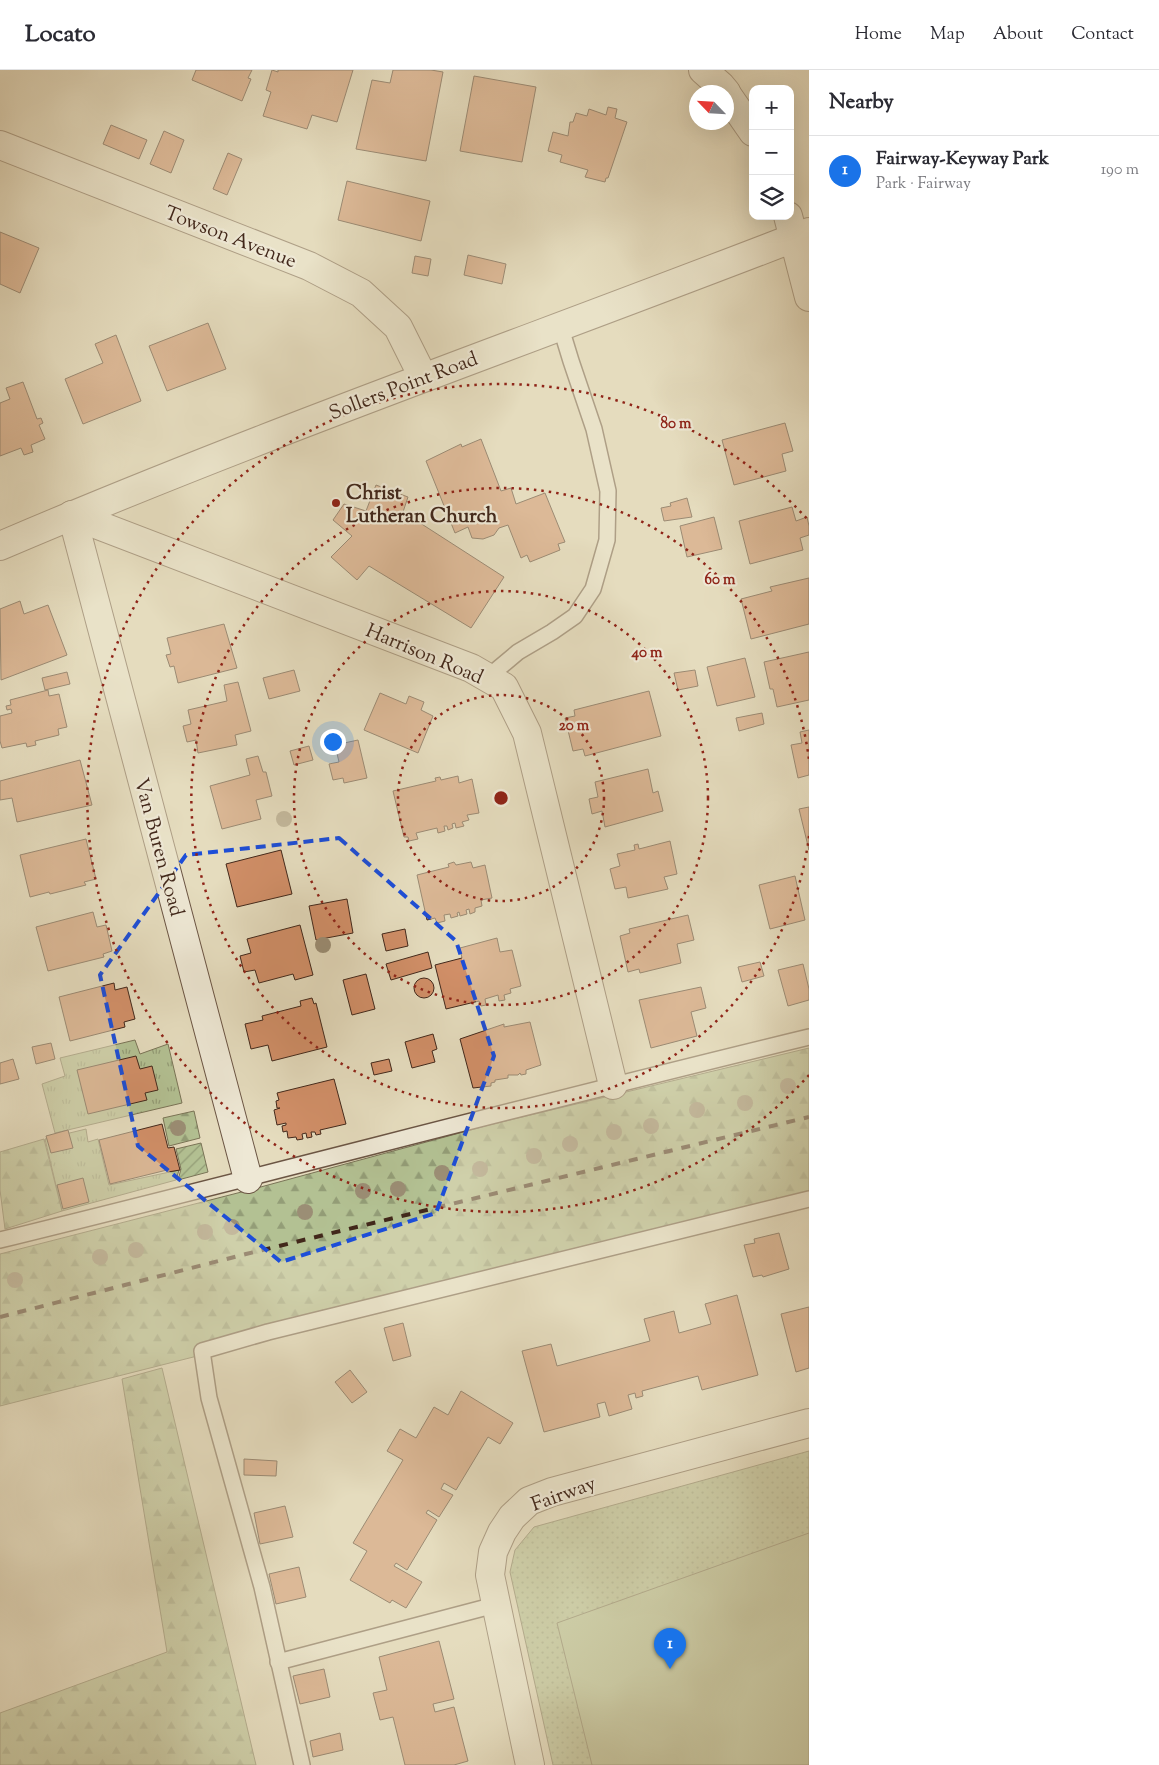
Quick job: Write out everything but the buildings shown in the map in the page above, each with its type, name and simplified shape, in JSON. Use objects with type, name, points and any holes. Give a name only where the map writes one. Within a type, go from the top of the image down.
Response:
[{"type":"street","points":[[703,70],[720,85]]},
{"type":"street","points":[[734,105],[752,130]]},
{"type":"street","name":"Towson Avenue","points":[[0,145],[309,266],[361,293],[398,327],[423,377]]},
{"type":"street","points":[[797,229],[809,297]]},
{"type":"street","name":"Sollers Point Road","points":[[0,546],[72,515],[423,377],[560,326],[797,229]]},
{"type":"street","name":"Harrison Road","points":[[72,515],[471,668],[504,687],[527,733],[612,1085]]},
{"type":"street","name":"Van Buren Road","points":[[72,515],[248,1180]]},
{"type":"street","name":"Fairway","points":[[530,1765],[490,1575],[493,1552],[502,1532],[512,1517],[529,1502],[552,1492],[809,1423]]},
{"type":"lane","points":[[487,678],[518,652],[552,632],[574,616],[593,589],[607,540],[608,491],[594,429],[560,326]]},
{"type":"lane","points":[[0,1240],[248,1180],[612,1085],[809,1037]]},
{"type":"lane","points":[[302,1765],[262,1587],[209,1398],[202,1352],[268,1332],[809,1199]]},
{"type":"lane","points":[[278,1662],[495,1605]]},
{"type":"highlighted area","points":[[339,838],[456,941],[494,1056],[436,1213],[281,1262],[138,1146],[100,975],[186,855]]},
{"type":"green space","points":[[135,1040],[140,1054],[168,1044],[182,1103],[55,1133],[42,1084],[65,1076],[60,1058]]},
{"type":"green space","points":[[809,1048],[809,1201],[0,1406],[0,1254],[257,1188],[489,1125]]},
{"type":"green space","points":[[194,1111],[200,1138],[169,1146],[163,1118]]},
{"type":"green space","points":[[86,1129],[88,1142],[98,1139],[109,1185],[179,1170],[176,1180],[62,1211],[45,1139]]},
{"type":"green space","points":[[44,1139],[62,1211],[5,1229],[0,1190],[0,1152]]},
{"type":"green space","points":[[201,1143],[208,1172],[178,1180],[181,1169],[176,1149]]},
{"type":"green space","points":[[162,1368],[256,1765],[0,1765],[0,1713],[167,1652],[122,1379]]},
{"type":"green space","points":[[809,1451],[809,1765],[553,1765],[510,1572],[515,1550],[534,1527]]},
{"type":"green space","points":[[809,1533],[809,1765],[592,1765],[557,1623]]},
{"type":"railway","points":[[0,1317],[246,1254],[809,1117]]},
{"type":"place","name":"Christ Lutheran Church","points":[[336,503]]},
{"type":"place","name":"Fairway-Keyway Park","points":[[670,1669]]}]
